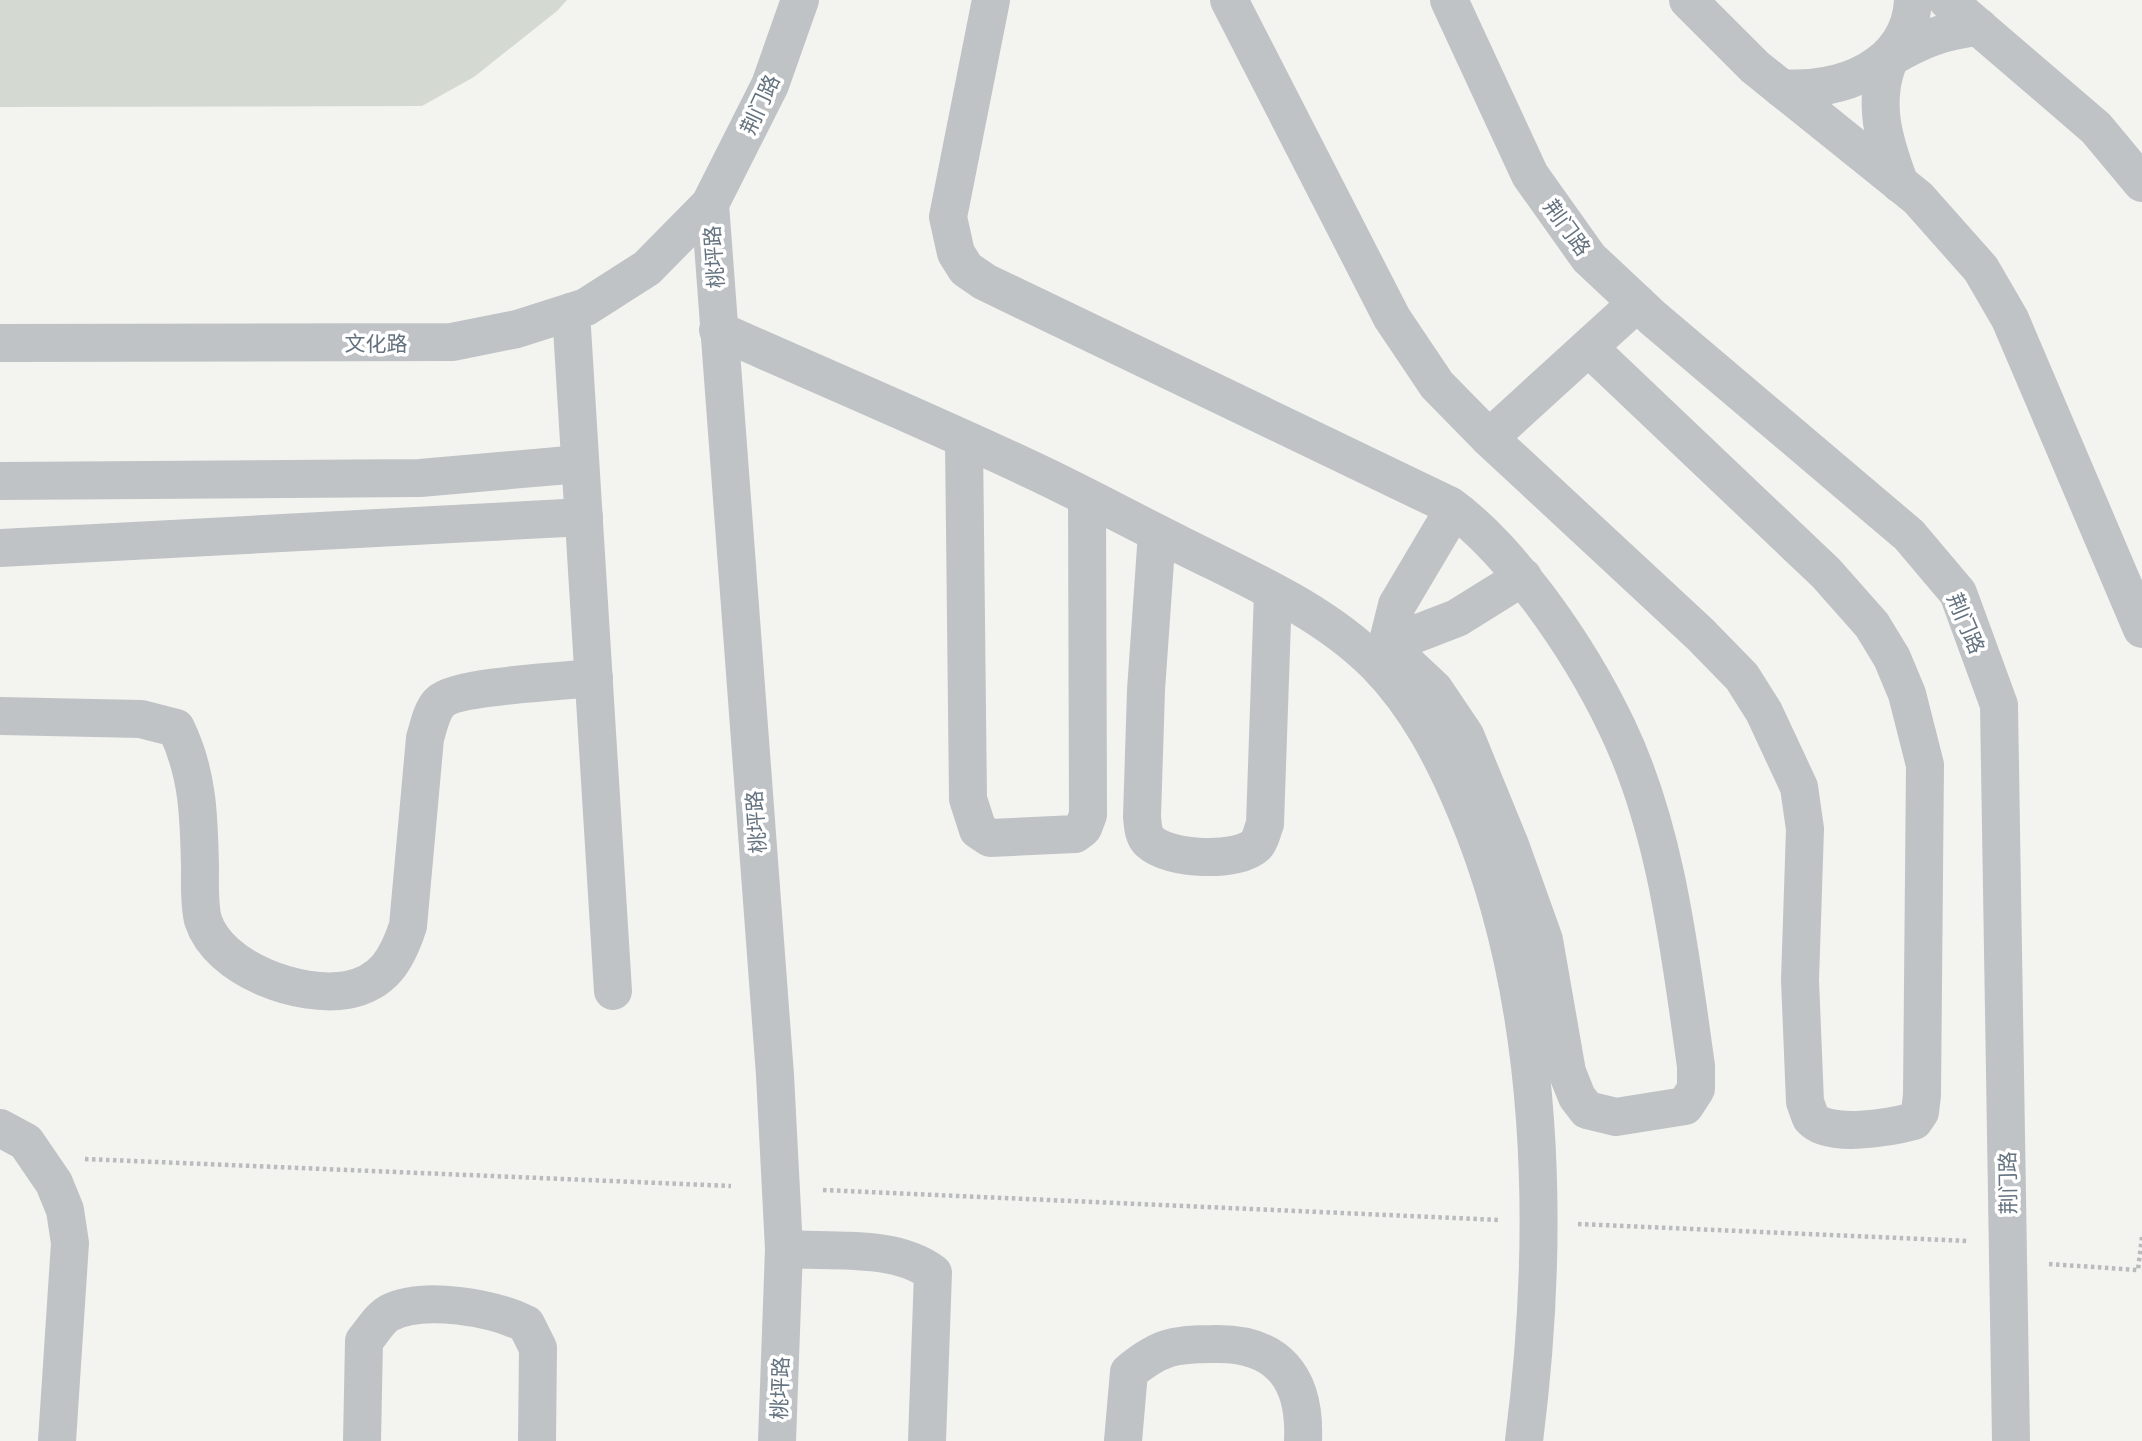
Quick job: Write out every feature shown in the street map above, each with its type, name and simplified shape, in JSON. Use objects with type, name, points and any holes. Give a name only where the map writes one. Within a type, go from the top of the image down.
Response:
[{"type":"street","name":"荆门路","points":[[710,204],[770,85],[800,0]]},
{"type":"street","points":[[991,0],[948,217],[956,253],[966,269],[985,282],[1454,509],[1478,527],[1523,577],[1561,628],[1618,727],[1648,814],[1659,852],[1696,1066],[1696,1089],[1685,1106],[1616,1117],[1587,1110],[1577,1097],[1567,1072],[1544,940],[1510,845],[1465,735],[1434,689],[1387,645]]},
{"type":"street","points":[[1228,0],[1392,318],[1437,385],[1489,438],[1742,677],[1791,767],[1799,787],[1805,829],[1800,980],[1805,1102],[1811,1118],[1822,1125],[1856,1130],[1914,1121],[1920,1112],[1922,1095],[1925,765],[1902,682],[1872,625],[1826,573],[1589,348]]},
{"type":"street","name":"荆门路","points":[[1449,0],[1530,175],[1589,258],[1637,303],[1909,535],[1958,593],[1999,705],[2011,1441]]},
{"type":"street","points":[[1688,0],[1755,67],[1918,198],[1980,269],[2010,319],[2142,629]]},
{"type":"street","points":[[1900,184],[1889,155],[1880,112],[1880,90],[1890,58],[1910,26],[1913,0]]},
{"type":"street","points":[[1947,0],[2096,128],[2142,183]]},
{"type":"street","points":[[1781,88],[1800,90],[1835,84],[1926,38],[1951,29],[1979,27]]},
{"type":"street","name":"文化路","points":[[0,343],[452,342],[517,328],[586,307],[647,268],[710,204]]},
{"type":"street","name":"桃坪路","points":[[710,204],[775,1075],[783,1249],[777,1441]]},
{"type":"street","points":[[1489,438],[1637,303]]},
{"type":"street","points":[[571,312],[613,991]]},
{"type":"street","points":[[718,330],[1087,498],[1273,592],[1343,635],[1379,667],[1439,749],[1499,895],[1520,999],[1535,1129],[1537,1222],[1534,1368],[1524,1441]]},
{"type":"street","points":[[964,440],[968,799],[978,830],[990,838],[1059,837],[1075,834],[1083,828],[1088,815],[1087,498]]},
{"type":"street","points":[[0,481],[407,478],[580,464]]},
{"type":"street","points":[[1387,645],[1397,605],[1454,509]]},
{"type":"street","points":[[0,548],[584,517]]},
{"type":"street","points":[[1157,533],[1146,690],[1142,817],[1143,831],[1149,841],[1163,850],[1183,856],[1239,855],[1258,844],[1265,824],[1273,592]]},
{"type":"street","points":[[1387,645],[1427,632],[1457,618],[1523,577]]},
{"type":"street","points":[[0,716],[141,719],[176,728],[194,771],[199,809],[204,921],[218,943],[251,971],[271,982],[336,992],[365,987],[386,972],[399,952],[408,926],[425,738],[432,713],[441,700],[462,692],[594,678]]},
{"type":"street","points":[[0,1128],[26,1142],[54,1183],[65,1210],[70,1243],[57,1441]]},
{"type":"street","points":[[783,1249],[877,1254],[918,1261],[933,1273],[927,1441]]},
{"type":"street","points":[[362,1441],[364,1341],[389,1313],[429,1304],[503,1313],[527,1324],[538,1349],[537,1441]]},
{"type":"street","points":[[1123,1441],[1129,1372],[1153,1352],[1187,1344],[1237,1343],[1265,1351],[1288,1372],[1298,1398],[1303,1441]]},
{"type":"path","points":[[37,1156],[731,1186]]},
{"type":"path","points":[[824,1190],[1537,1222],[2008,1252],[2138,1270],[2142,1237]]},
{"type":"shaded area","points":[[0,0],[567,0],[474,77],[422,106],[0,107]]}]
